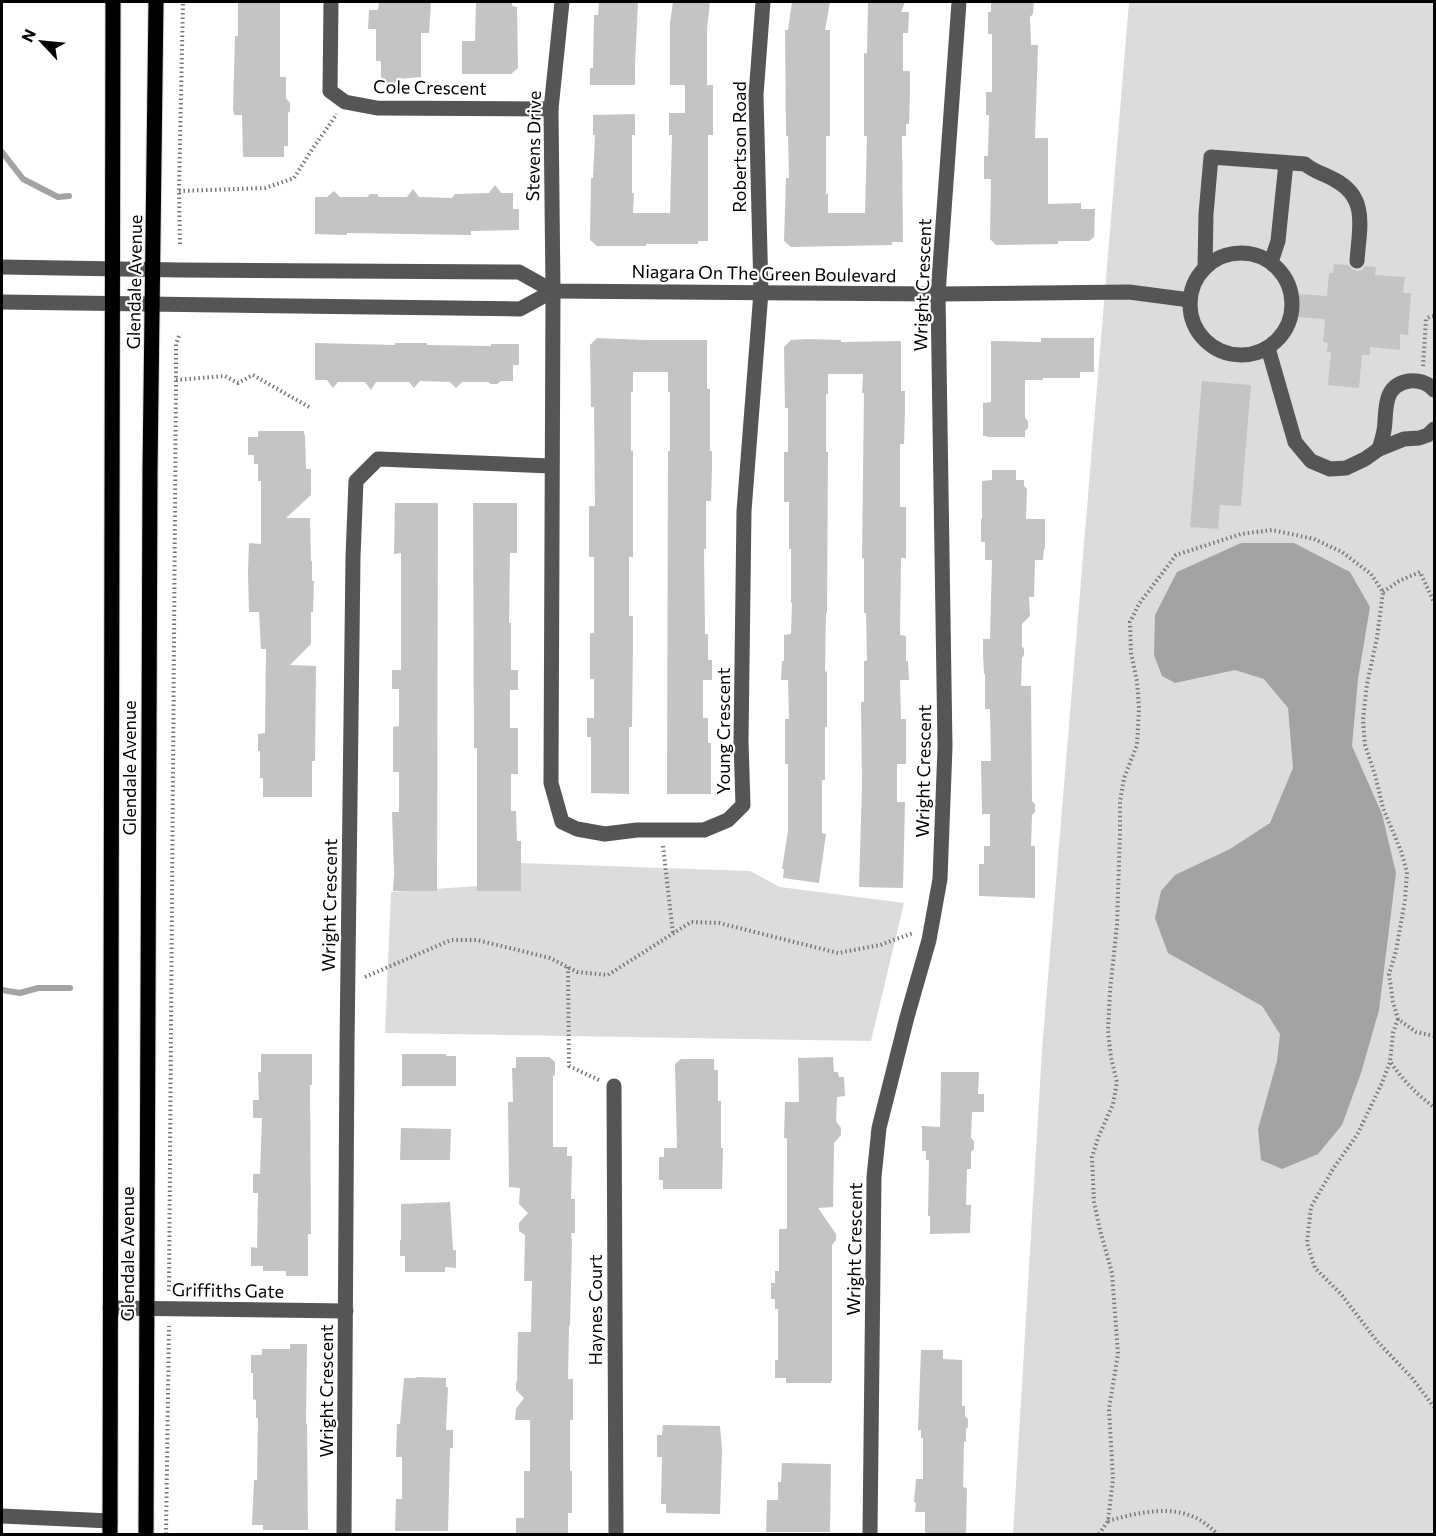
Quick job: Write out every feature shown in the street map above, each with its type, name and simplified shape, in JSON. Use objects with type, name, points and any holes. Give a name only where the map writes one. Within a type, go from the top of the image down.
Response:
[{"type":"main road","name":"Glendale Avenue","points":[[110,1528],[113,2]]},
{"type":"main road","name":"Glendale Avenue","points":[[146,1534],[150,483],[156,2]]},
{"type":"street","points":[[331,2],[330,91],[345,102]]},
{"type":"street","name":"Stevens Drive","points":[[553,291],[551,109],[562,2]]},
{"type":"street","name":"Robertson Road","points":[[761,292],[756,95],[763,2]]},
{"type":"street","name":"Wright Crescent","points":[[870,1534],[874,1177],[879,1128],[929,940],[940,879],[945,747],[938,294],[959,2]]},
{"type":"street","name":"Cole Crescent","points":[[345,102],[376,108],[551,109]]},
{"type":"street","points":[[1205,268],[1210,158],[1305,164],[1312,170],[1343,184],[1354,195],[1360,212],[1357,261]]},
{"type":"street","points":[[1271,262],[1278,241],[1286,163]]},
{"type":"street","points":[[1237,253],[1255,255],[1271,262],[1282,274],[1290,288],[1292,304],[1290,321],[1282,335],[1268,348],[1255,354],[1239,355],[1222,352],[1209,344],[1198,331],[1191,316],[1190,300],[1195,282],[1205,268],[1220,258],[1237,253]]},
{"type":"street","name":"Niagara On The Green Boulevard","points":[[2,267],[519,272],[553,291]]},
{"type":"street","name":"Niagara On The Green Boulevard","points":[[2,302],[520,309],[553,291],[938,294],[1129,292],[1190,300]]},
{"type":"street","name":"Young Crescent","points":[[553,291],[551,783],[562,822],[577,829],[605,834],[637,830],[704,830],[728,820],[743,805],[741,741],[744,511],[761,292]]},
{"type":"street","points":[[1268,348],[1295,442],[1311,461],[1330,469],[1346,468],[1380,449],[1404,439],[1428,435],[1434,429]]},
{"type":"street","points":[[1380,449],[1386,402],[1390,393],[1404,382],[1413,380],[1428,386]]},
{"type":"street","name":"Wright Crescent","points":[[344,1534],[348,984],[356,481],[378,459],[551,466]]},
{"type":"street","name":"Haynes Court","points":[[614,1086],[616,1534]]},
{"type":"street","name":"Griffiths Gate","points":[[110,1308],[346,1311]]},
{"type":"street","points":[[2,1516],[110,1528]]},
{"type":"path","points":[[180,243],[183,2]]},
{"type":"path","points":[[179,191],[265,188],[294,178],[345,102]]},
{"type":"path","points":[[1428,386],[1426,319],[1434,316]]},
{"type":"path","points":[[166,1534],[176,344],[179,336]]},
{"type":"path","points":[[176,380],[225,376],[238,383],[253,375],[309,407]]},
{"type":"path","points":[[1100,1534],[1108,1521],[1113,1479],[1108,1409],[1118,1354],[1112,1273],[1094,1202],[1092,1157],[1113,1104],[1118,1082],[1111,1058],[1108,1031],[1117,925],[1120,802],[1124,778],[1137,745],[1139,709],[1137,681],[1131,652],[1130,622],[1139,604],[1176,555],[1241,534],[1272,530],[1314,539],[1342,552],[1371,574],[1383,592],[1363,720],[1365,745],[1383,808],[1407,872],[1396,951],[1389,974],[1398,1018],[1416,1032],[1434,1036]]},
{"type":"path","points":[[1383,592],[1399,581],[1420,572],[1434,602]]},
{"type":"path","points":[[661,830],[673,934]]},
{"type":"path","points":[[348,984],[451,940],[477,940],[550,958],[577,972],[608,975],[692,922],[719,923],[838,953],[880,945],[932,925]]},
{"type":"path","points":[[568,967],[570,1066],[614,1086]]},
{"type":"path","points":[[1398,1018],[1393,1033],[1390,1062],[1382,1083],[1357,1135],[1333,1169],[1311,1207],[1307,1243],[1315,1268],[1341,1294],[1376,1340],[1412,1378],[1434,1407]]},
{"type":"path","points":[[1390,1062],[1401,1078],[1434,1107]]},
{"type":"path","points":[[1108,1521],[1138,1512],[1167,1511],[1195,1516],[1218,1534]]},
{"type":"shaded area","points":[[1129,2],[1434,2],[1434,1534],[1013,1534],[1042,1050]]},
{"type":"shaded area","points":[[1241,543],[1294,543],[1350,572],[1370,607],[1358,679],[1352,746],[1382,814],[1396,873],[1379,1010],[1361,1073],[1342,1125],[1318,1154],[1282,1169],[1261,1160],[1258,1129],[1277,1061],[1280,1034],[1262,1006],[1168,953],[1155,918],[1161,891],[1175,875],[1230,849],[1270,823],[1293,768],[1288,708],[1264,679],[1235,670],[1175,683],[1162,676],[1154,655],[1155,615],[1177,572]]},
{"type":"shaded area","points":[[519,863],[750,871],[780,887],[904,903],[871,1041],[385,1033],[391,892],[507,884]]},
{"type":"building","points":[[238,2],[280,2],[280,77],[286,77],[286,98],[290,103],[288,146],[284,146],[284,157],[243,157],[242,115],[234,115],[233,109]]},
{"type":"building","points":[[379,2],[431,2],[429,33],[421,33],[421,77],[399,79],[399,83],[381,83],[381,61],[376,61],[376,29],[368,29],[369,10],[378,10]]},
{"type":"building","points":[[476,2],[512,2],[512,6],[517,7],[518,68],[511,74],[462,74],[462,41],[475,41]]},
{"type":"building","points":[[599,2],[638,2],[635,85],[590,85],[590,68],[593,68],[594,15],[598,15]]},
{"type":"building","points":[[673,2],[710,2],[707,29],[707,85],[713,85],[713,135],[708,135],[708,241],[698,241],[698,244],[597,246],[590,240],[591,178],[593,178],[595,135],[593,135],[593,115],[635,114],[635,135],[632,135],[633,213],[670,213],[672,135],[669,135],[669,113],[685,113],[685,85],[670,85],[670,23]]},
{"type":"building","points":[[792,2],[830,2],[825,30],[830,30],[830,136],[826,136],[828,213],[865,213],[867,136],[864,136],[864,53],[867,54],[868,2],[905,2],[901,12],[909,12],[908,33],[903,33],[903,71],[910,71],[910,92],[909,124],[906,124],[906,136],[902,136],[903,242],[892,242],[892,245],[791,247],[784,241],[786,178],[789,178],[788,136],[786,136],[785,30],[788,30]]},
{"type":"building","points":[[991,2],[1034,2],[1033,14],[1030,17],[1031,45],[1038,45],[1035,138],[1048,138],[1048,204],[1081,203],[1081,209],[1095,209],[1094,237],[1089,241],[996,245],[990,239],[991,179],[984,179],[984,156],[988,156],[989,115],[986,115],[986,92],[992,92],[992,34],[988,34],[988,12],[991,12]]},
{"type":"building","points":[[495,185],[501,193],[513,193],[513,209],[519,209],[519,230],[471,231],[471,235],[315,234],[315,197],[327,197],[334,191],[340,197],[367,197],[370,194],[377,194],[379,197],[407,197],[413,189],[419,197],[452,198],[455,194],[489,193]]},
{"type":"building","points":[[1334,264],[1348,265],[1357,271],[1362,270],[1365,266],[1376,267],[1375,275],[1405,277],[1403,293],[1411,293],[1408,335],[1400,334],[1400,350],[1370,347],[1370,355],[1362,355],[1359,388],[1328,385],[1331,352],[1327,352],[1328,343],[1323,342],[1325,319],[1298,317],[1299,294],[1327,296],[1329,273],[1333,273]]},
{"type":"building","points":[[597,338],[707,340],[707,389],[710,389],[712,469],[711,501],[706,501],[705,634],[708,634],[708,660],[712,660],[712,680],[703,680],[703,718],[708,718],[708,743],[711,743],[711,794],[667,794],[668,451],[670,451],[668,372],[633,372],[633,392],[631,392],[633,557],[629,557],[629,616],[633,616],[633,638],[629,794],[591,793],[591,737],[587,737],[587,718],[594,718],[594,679],[590,679],[590,634],[594,633],[594,557],[589,557],[589,506],[595,506],[594,407],[591,407],[590,345]]},
{"type":"building","points":[[1041,338],[1094,338],[1094,372],[1080,372],[1080,378],[1025,380],[1025,418],[1028,421],[1028,428],[1025,431],[1025,437],[983,436],[983,403],[991,402],[991,341],[1041,342]]},
{"type":"building","points":[[791,340],[841,340],[841,342],[901,341],[901,391],[905,391],[905,408],[904,444],[900,444],[900,507],[906,507],[906,558],[901,558],[900,635],[906,636],[909,680],[900,680],[901,719],[906,719],[906,764],[897,764],[897,802],[905,802],[903,888],[859,887],[862,786],[861,702],[864,702],[864,661],[867,661],[864,558],[862,558],[863,374],[828,374],[828,394],[826,394],[826,452],[828,452],[825,672],[827,671],[827,727],[825,727],[825,780],[822,780],[822,833],[826,834],[819,883],[783,878],[784,869],[782,869],[788,831],[785,719],[789,719],[788,680],[781,680],[784,635],[791,634],[792,603],[789,502],[784,502],[784,452],[788,452],[788,408],[785,408],[784,347]]},
{"type":"building","points":[[315,343],[395,345],[395,343],[427,343],[427,345],[491,346],[491,344],[519,344],[519,365],[513,365],[513,381],[501,381],[497,384],[462,382],[456,388],[450,382],[420,381],[414,388],[409,382],[376,382],[371,390],[365,382],[338,382],[333,388],[327,380],[315,380]]},
{"type":"building","points":[[1202,381],[1251,385],[1241,506],[1220,505],[1218,529],[1190,527]]},
{"type":"building","points":[[258,431],[304,431],[306,469],[311,469],[311,495],[286,518],[310,518],[312,581],[314,581],[311,644],[290,665],[316,666],[315,761],[312,761],[312,797],[263,797],[263,778],[260,778],[258,734],[265,733],[266,649],[261,649],[259,612],[249,612],[248,573],[249,543],[261,544],[261,481],[258,481],[258,464],[254,464],[254,455],[248,455],[248,437],[258,437]]},
{"type":"building","points":[[992,470],[1016,470],[1016,480],[1024,480],[1024,486],[1027,489],[1026,519],[1045,519],[1043,560],[1035,560],[1034,597],[1029,597],[1030,616],[1022,624],[1024,655],[1021,686],[1031,686],[1032,801],[1035,804],[1035,812],[1032,815],[1031,846],[1035,846],[1035,898],[979,896],[979,864],[984,864],[984,846],[990,846],[990,814],[982,814],[981,761],[991,761],[990,709],[985,709],[983,639],[990,639],[992,560],[985,560],[985,542],[981,542],[982,481],[992,480]]},
{"type":"building","points":[[395,503],[438,503],[437,891],[393,891],[392,812],[399,812],[399,772],[393,772],[393,727],[399,726],[399,689],[392,689],[392,670],[401,670],[401,553],[394,554]]},
{"type":"building","points":[[473,503],[517,503],[517,553],[510,553],[509,623],[511,623],[511,670],[518,670],[518,690],[510,690],[510,728],[518,728],[518,774],[511,774],[511,811],[516,811],[517,841],[521,841],[521,891],[477,891]]},
{"type":"building","points":[[261,1054],[312,1054],[312,1085],[310,1085],[311,1234],[308,1234],[308,1276],[286,1276],[286,1271],[263,1271],[263,1266],[251,1266],[251,1247],[257,1248],[258,1193],[253,1193],[253,1174],[260,1174],[262,1118],[253,1118],[253,1100],[259,1100],[258,1072],[261,1072]]},
{"type":"building","points":[[402,1054],[456,1056],[456,1086],[402,1086]]},
{"type":"building","points":[[516,1057],[549,1057],[555,1062],[553,1147],[567,1147],[567,1156],[572,1156],[571,1199],[575,1199],[575,1233],[571,1233],[568,1379],[573,1379],[573,1420],[570,1420],[572,1513],[568,1513],[568,1534],[516,1534],[516,1518],[524,1518],[524,1471],[530,1471],[530,1420],[515,1420],[516,1409],[524,1398],[516,1390],[518,1332],[531,1332],[532,1281],[524,1281],[525,1235],[519,1231],[519,1223],[528,1213],[519,1204],[520,1188],[509,1187],[508,1102],[513,1102],[512,1068],[516,1068]]},
{"type":"building","points":[[833,1057],[834,1072],[838,1072],[839,1077],[844,1077],[845,1096],[837,1097],[836,1121],[841,1128],[841,1135],[834,1143],[833,1207],[818,1208],[836,1234],[836,1240],[832,1245],[832,1381],[831,1383],[786,1383],[786,1378],[775,1378],[775,1360],[778,1360],[778,1309],[775,1309],[775,1299],[771,1299],[771,1283],[775,1283],[775,1271],[779,1271],[779,1229],[787,1229],[785,1102],[799,1102],[798,1058]]},
{"type":"building","points":[[681,1059],[714,1059],[714,1070],[718,1070],[718,1101],[721,1101],[721,1148],[723,1148],[722,1189],[663,1189],[663,1180],[659,1180],[659,1157],[664,1157],[664,1148],[677,1148],[675,1064]]},
{"type":"building","points":[[941,1072],[979,1072],[978,1094],[984,1094],[984,1112],[972,1112],[971,1138],[974,1141],[974,1149],[971,1152],[971,1169],[967,1169],[966,1205],[971,1205],[970,1233],[930,1234],[929,1160],[926,1160],[926,1151],[922,1151],[922,1126],[940,1127]]},
{"type":"building","points":[[401,1128],[451,1129],[450,1160],[400,1160]]},
{"type":"building","points":[[450,1202],[456,1268],[445,1267],[445,1272],[405,1272],[405,1256],[400,1256],[401,1204]]},
{"type":"building","points":[[290,1344],[307,1344],[308,1530],[263,1530],[263,1525],[252,1525],[254,1480],[257,1480],[258,1418],[256,1418],[256,1400],[253,1399],[251,1355],[262,1355],[262,1349],[290,1349]]},
{"type":"building","points":[[921,1350],[943,1350],[943,1359],[962,1360],[962,1406],[965,1406],[965,1416],[968,1419],[964,1442],[963,1487],[967,1488],[966,1534],[925,1534],[925,1512],[915,1512],[916,1479],[923,1479],[923,1438],[921,1438],[921,1430],[918,1430]]},
{"type":"building","points":[[404,1378],[446,1378],[446,1387],[448,1387],[446,1430],[453,1430],[453,1448],[450,1448],[448,1531],[395,1531],[396,1499],[402,1499],[402,1457],[396,1457],[397,1424],[400,1424]]},
{"type":"building","points":[[663,1425],[720,1426],[722,1450],[720,1514],[666,1513],[666,1504],[661,1504],[662,1457],[657,1457],[657,1435],[662,1435]]},
{"type":"building","points":[[782,1463],[831,1464],[830,1532],[766,1532],[767,1500],[778,1500],[778,1482],[781,1482]]},
{"type":"waterway","points":[[2,152],[23,179],[58,197],[69,196]]},
{"type":"waterway","points":[[2,990],[20,993],[38,988],[70,988]]}]
